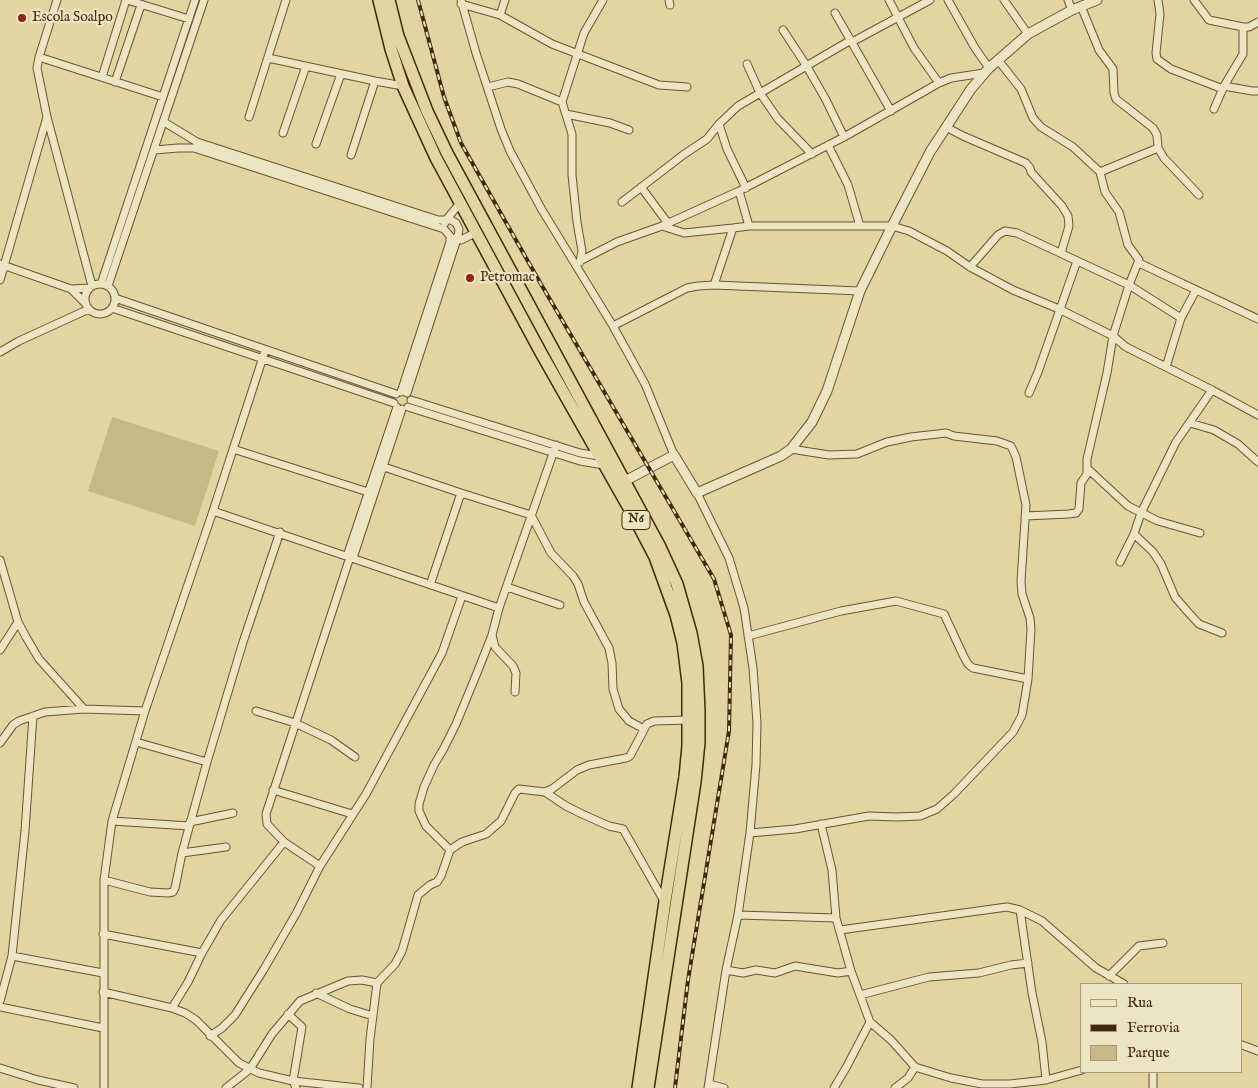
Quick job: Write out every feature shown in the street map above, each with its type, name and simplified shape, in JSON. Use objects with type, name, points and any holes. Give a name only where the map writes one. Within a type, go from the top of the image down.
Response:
[{"type":"highway","name":"N6","points":[[379,0],[391,49],[403,86],[436,158],[602,461],[620,483],[659,544],[677,584],[691,633],[697,666],[699,742],[695,782],[648,1088]]},
{"type":"highway","name":"N6","points":[[389,0],[398,36],[413,78],[447,153],[620,483],[655,557],[676,616],[683,643],[688,683],[689,720],[685,777],[638,1088]]},
{"type":"street","points":[[57,0],[37,68],[47,117],[91,287],[84,298],[87,307]]},
{"type":"street","points":[[102,77],[127,0],[189,19]]},
{"type":"street","points":[[105,285],[195,0]]},
{"type":"street","points":[[105,285],[155,150],[204,0]]},
{"type":"street","points":[[249,117],[286,0]]},
{"type":"street","points":[[500,15],[505,0]]},
{"type":"street","points":[[579,264],[582,251],[576,222],[572,175],[573,138],[562,102],[584,33],[602,0]]},
{"type":"street","points":[[888,0],[914,48],[939,83]]},
{"type":"street","points":[[622,202],[703,142],[738,106],[806,65],[930,0]]},
{"type":"street","points":[[948,0],[986,70]]},
{"type":"street","points":[[1004,0],[1028,34]]},
{"type":"street","points":[[1068,0],[1076,8],[1098,50],[1113,69],[1114,94],[1116,98],[1153,128],[1157,135],[1158,148],[1164,158],[1199,195]]},
{"type":"street","points":[[697,493],[781,456],[791,449],[812,422],[826,391],[860,291],[930,152],[946,127],[986,70],[1028,34],[1076,8],[1097,0]]},
{"type":"street","points":[[1158,0],[1160,14],[1156,52],[1158,59],[1171,69],[1223,88],[1258,91]]},
{"type":"street","points":[[1194,0],[1208,19],[1243,27],[1249,27],[1258,22]]},
{"type":"street","points":[[461,2],[500,15],[552,44],[660,85],[686,88]]},
{"type":"street","points":[[461,2],[476,53],[510,151],[542,210],[579,264],[645,384],[674,455],[697,493],[729,558],[744,608],[757,723],[756,765],[750,833],[738,915],[726,970],[709,1086],[724,1088]]},
{"type":"street","points":[[115,82],[142,5]]},
{"type":"street","points":[[835,13],[891,111]]},
{"type":"street","points":[[1214,110],[1223,88],[1243,54],[1243,27]]},
{"type":"street","points":[[782,30],[806,65],[844,137]]},
{"type":"street","points":[[39,57],[163,97]]},
{"type":"street","points":[[268,58],[403,86]]},
{"type":"street","points":[[998,60],[1021,89],[1033,118],[1041,127],[1073,147],[1100,172],[1105,192],[1119,212],[1128,245],[1139,260],[1113,336],[1107,374],[1087,459],[1088,474],[1081,483],[1078,509],[1076,513],[1059,516],[1025,516]]},
{"type":"street","points":[[746,64],[760,92],[778,119],[812,154]]},
{"type":"street","points":[[282,133],[306,66]]},
{"type":"street","points":[[579,264],[617,242],[742,190],[844,137],[939,83],[951,78],[986,70]]},
{"type":"street","points":[[316,144],[341,74]]},
{"type":"street","points":[[351,155],[375,81]]},
{"type":"street","points":[[488,87],[508,82],[518,84],[562,102]]},
{"type":"street","points":[[566,114],[610,123],[628,130]]},
{"type":"street","points":[[0,280],[2,265],[47,117]]},
{"type":"street","points":[[164,122],[197,142],[238,159],[444,230],[453,238],[467,238],[477,232]]},
{"type":"street","points":[[719,124],[742,190],[749,226]]},
{"type":"street","points":[[946,127],[1026,163],[1031,172],[1062,206],[1068,216],[1069,226],[1061,253]]},
{"type":"street","points":[[828,145],[848,185],[860,226]]},
{"type":"street","points":[[155,150],[194,148],[238,159],[438,220],[456,223],[459,229],[453,238],[401,393],[402,405],[384,467],[350,557],[265,819],[267,824],[284,842],[320,866]]},
{"type":"street","points":[[1100,172],[1158,148]]},
{"type":"street","points":[[641,187],[664,224],[684,233],[749,226],[892,226],[909,231],[1013,290],[1059,309],[1113,336],[1126,347],[1258,415]]},
{"type":"street","points":[[444,230],[446,220],[461,202]]},
{"type":"street","points":[[714,285],[733,228]]},
{"type":"street","points":[[970,267],[998,235],[1005,231],[1017,233],[1129,285],[1180,318]]},
{"type":"street","points":[[1029,393],[1077,261]]},
{"type":"street","points":[[1139,263],[1258,319]]},
{"type":"street","points":[[2,265],[71,289],[105,285]]},
{"type":"street","points":[[71,289],[87,307],[98,314],[112,308],[115,298],[114,294],[105,285]]},
{"type":"street","points":[[613,326],[687,288],[714,285],[860,291]]},
{"type":"street","points":[[1166,367],[1180,318],[1196,290]]},
{"type":"street","points":[[115,298],[265,351],[401,393]]},
{"type":"street","points":[[0,352],[87,307]]},
{"type":"street","points":[[112,308],[262,359],[553,453],[580,461],[602,461]]},
{"type":"street","points":[[104,1088],[102,973],[104,880],[112,821],[145,711],[265,351]]},
{"type":"street","points":[[1120,562],[1134,534],[1141,513],[1176,442],[1212,390]]},
{"type":"street","points":[[350,557],[368,492],[402,405],[401,393]]},
{"type":"street","points":[[402,405],[556,445],[602,461]]},
{"type":"street","points":[[1190,423],[1214,430],[1238,444],[1258,462]]},
{"type":"street","points":[[750,833],[869,816],[920,816],[937,809],[954,794],[1013,732],[1022,715],[1028,679],[1031,629],[1030,618],[1022,594],[1021,581],[1026,505],[1016,457],[1010,446],[997,441],[936,434],[912,436],[887,442],[857,454],[829,455],[791,449]]},
{"type":"street","points":[[450,850],[426,826],[419,804],[434,765],[456,724],[492,635],[499,608],[556,445]]},
{"type":"street","points":[[233,449],[368,492]]},
{"type":"street","points":[[620,483],[674,455]]},
{"type":"street","points":[[384,467],[531,515],[551,553],[578,584],[584,602],[609,648],[613,688],[619,710],[629,721],[644,729]]},
{"type":"street","points":[[1088,469],[1128,506],[1158,521],[1200,533]]},
{"type":"street","points":[[430,585],[461,493]]},
{"type":"street","points":[[213,511],[280,532],[499,608]]},
{"type":"street","points":[[104,880],[150,892],[173,892],[189,824],[207,762],[280,532]]},
{"type":"street","points":[[1134,534],[1153,552],[1161,564],[1174,597],[1199,624],[1222,633]]},
{"type":"street","points":[[0,560],[18,622],[40,659],[84,709]]},
{"type":"street","points":[[507,587],[560,605]]},
{"type":"street","points":[[210,1036],[222,1028],[235,1015],[297,912],[320,866],[374,778],[442,653],[462,596]]},
{"type":"street","points":[[748,636],[841,611],[896,601],[944,614],[950,622],[964,657],[972,668],[1028,679]]},
{"type":"street","points":[[0,650],[18,622]]},
{"type":"street","points":[[492,635],[495,647],[513,666],[516,673],[515,692]]},
{"type":"street","points":[[0,743],[13,725],[45,712],[84,709],[145,711]]},
{"type":"street","points":[[256,711],[295,723],[331,740],[355,757]]},
{"type":"street","points":[[0,1001],[12,956],[25,830],[33,716]]},
{"type":"street","points":[[545,792],[577,770],[589,765],[630,756],[647,724],[689,720]]},
{"type":"street","points":[[136,742],[207,762]]},
{"type":"street","points":[[368,1088],[377,984],[395,964],[402,951],[418,895],[441,876],[450,850],[462,842],[486,834],[501,821],[515,793],[519,789],[545,792],[582,814],[610,826],[624,829],[665,902]]},
{"type":"street","points":[[273,790],[352,814]]},
{"type":"street","points":[[112,821],[189,824],[233,813]]},
{"type":"street","points":[[821,824],[832,870],[836,918],[851,971],[870,1022],[891,1040],[915,1067],[982,1086],[1046,1080],[1080,1071]]},
{"type":"street","points":[[172,1008],[221,920],[284,842]]},
{"type":"street","points":[[182,853],[226,847]]},
{"type":"street","points":[[840,930],[1006,907],[1020,910],[1042,921],[1096,968],[1112,979],[1139,946],[1163,943]]},
{"type":"street","points":[[1020,910],[1032,993],[1042,1042],[1046,1080]]},
{"type":"street","points":[[738,915],[836,918]]},
{"type":"street","points":[[103,934],[202,952]]},
{"type":"street","points":[[12,956],[102,973]]},
{"type":"street","points":[[860,995],[929,977],[979,973],[1028,963]]},
{"type":"street","points":[[726,970],[744,973],[756,970],[775,973],[795,966],[838,972],[851,971]]},
{"type":"street","points":[[226,1088],[250,1069],[272,1034],[300,1001],[348,981],[362,980],[377,984]]},
{"type":"street","points":[[103,992],[172,1008],[196,1020],[239,1063],[259,1073],[293,1085],[359,1088]]},
{"type":"street","points":[[316,993],[350,1009],[373,1016]]},
{"type":"street","points":[[0,1007],[66,1022],[103,1028]]},
{"type":"street","points":[[288,1014],[302,1027],[293,1085]]},
{"type":"street","points":[[834,1088],[870,1022]]},
{"type":"street","points":[[1243,1045],[1258,1051]]},
{"type":"street","points":[[896,1088],[908,1078],[915,1067]]},
{"type":"street","points":[[0,1068],[38,1080],[74,1088]]},
{"type":"street","points":[[1153,1073],[1153,1088]]},
{"type":"green space","points":[[112,417],[219,451],[195,526],[88,491]]},
{"type":"railway","points":[[418,0],[444,97],[461,143],[538,279],[714,579],[731,635],[729,731],[688,980],[675,1088]]},
{"type":"place","name":"Escola Soalpo","points":[[22,18]]},
{"type":"place","name":"Petromac","points":[[470,278]]}]
